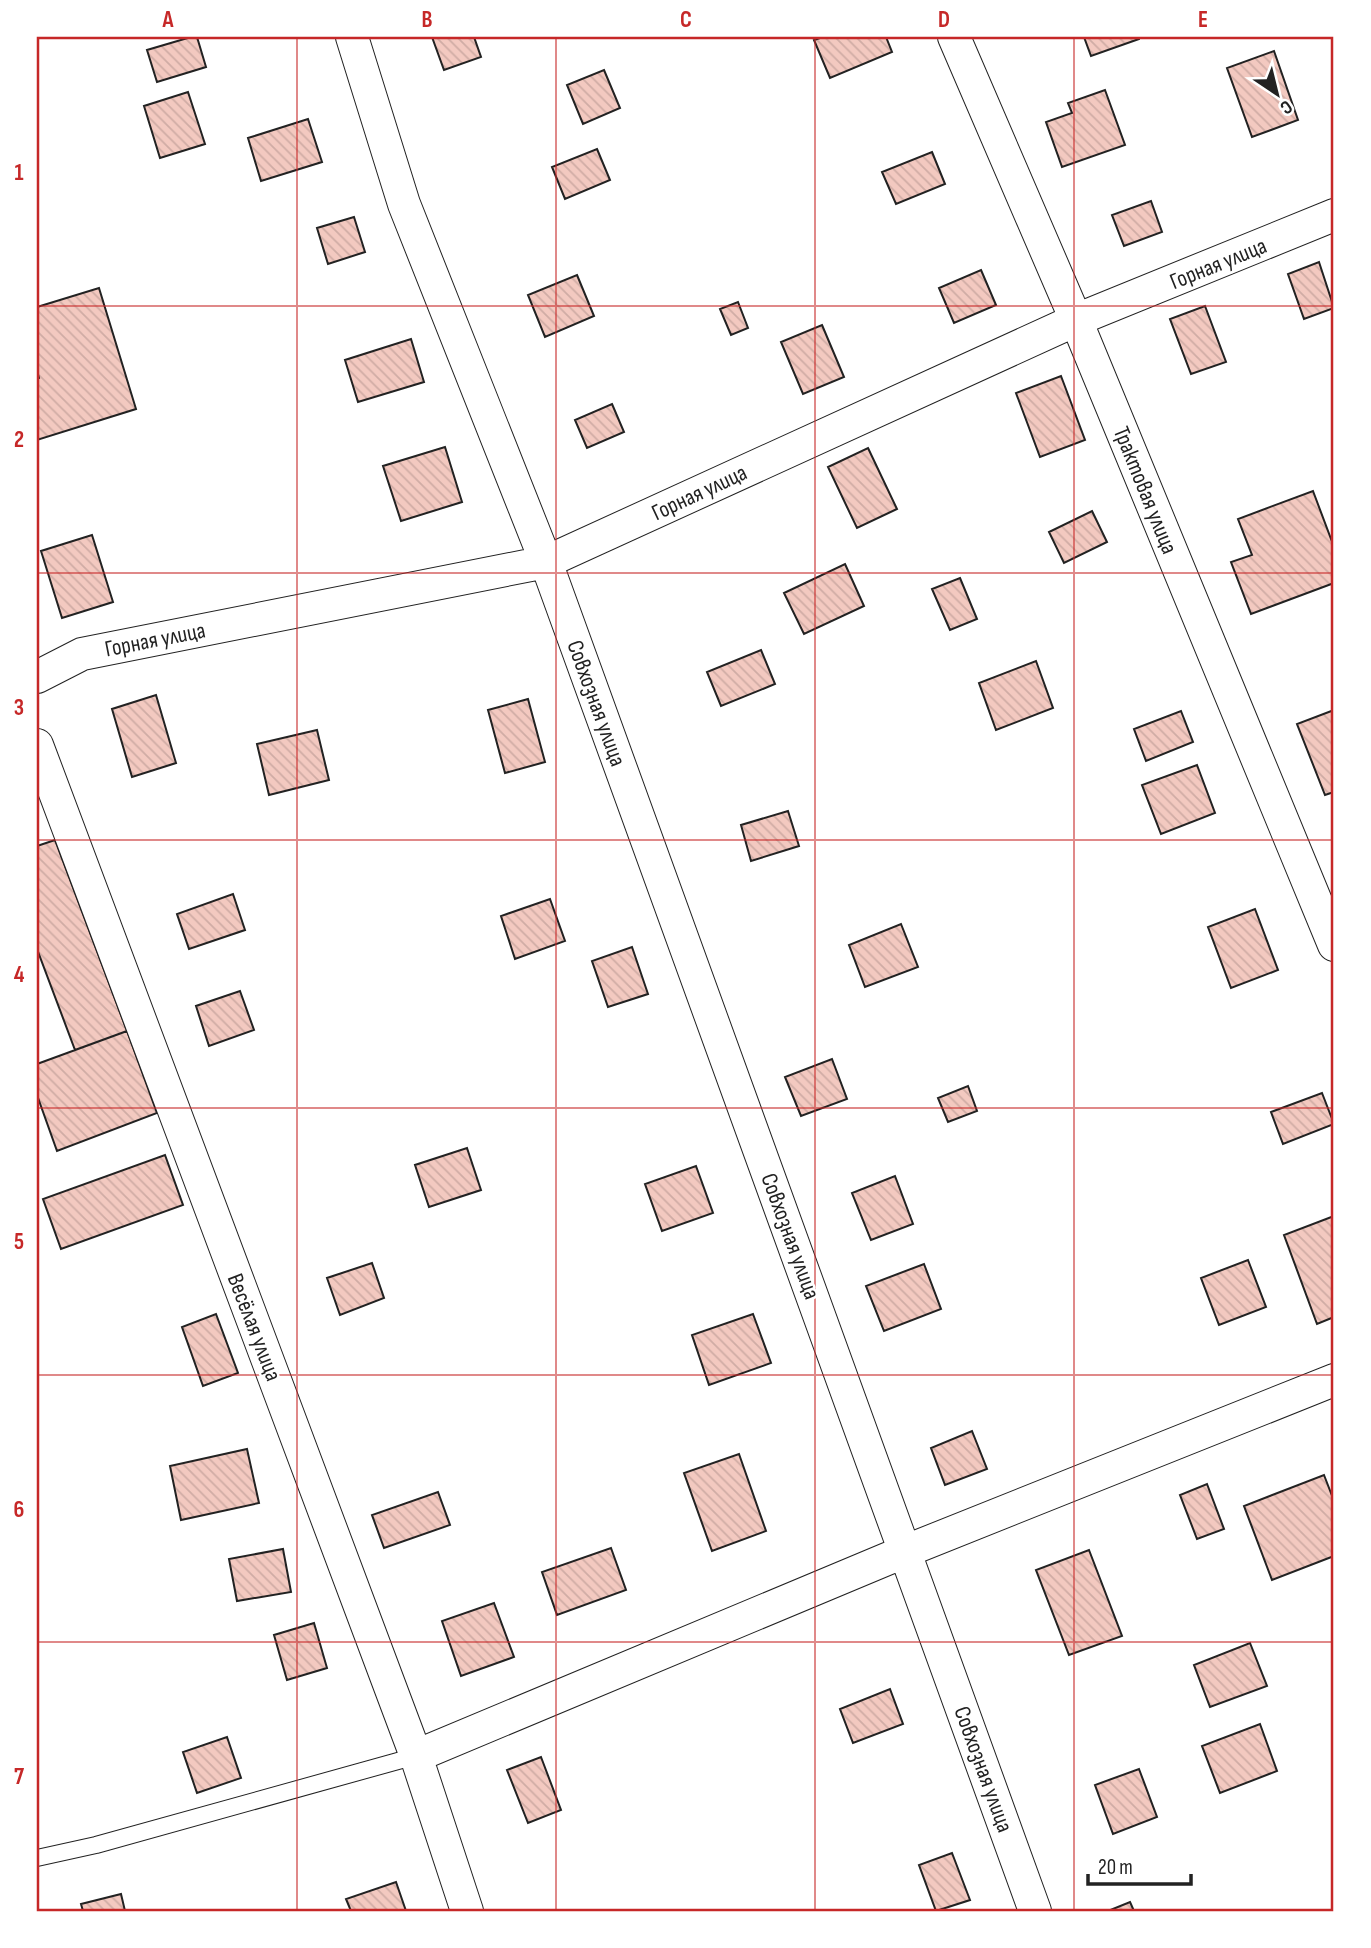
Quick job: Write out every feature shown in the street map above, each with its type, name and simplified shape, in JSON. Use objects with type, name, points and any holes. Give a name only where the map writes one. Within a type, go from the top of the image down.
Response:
[{"type":"street","name":"Совхозная улица","points":[[352,37],[404,204],[546,562],[1035,1911]]},
{"type":"street","name":"Трактовая улица","points":[[954,37],[1076,320],[1334,945]]},
{"type":"street","name":"Горная улица","points":[[37,677],[82,654],[546,562],[1076,320],[1334,215]]},
{"type":"street","name":"Весёлая улица","points":[[37,746],[416,1756],[467,1911]]},
{"type":"street","points":[[416,1756],[906,1551],[1334,1380]]},
{"type":"lane","points":[[37,1858],[96,1845],[416,1756]]},
{"type":"building","points":[[197,37],[206,67],[157,82],[147,50]]},
{"type":"building","points":[[432,37],[474,37],[481,57],[444,70]]},
{"type":"building","points":[[823,37],[886,37],[892,52],[830,78],[814,40]]},
{"type":"building","points":[[1084,37],[1139,37],[1139,39],[1091,56]]},
{"type":"building","points":[[1274,51],[1298,120],[1252,137],[1227,68]]},
{"type":"building","points":[[604,70],[620,108],[583,124],[567,85]]},
{"type":"building","points":[[1105,90],[1125,145],[1062,167],[1046,122],[1072,113],[1068,103]]},
{"type":"building","points":[[188,92],[205,144],[160,158],[144,106]]},
{"type":"building","points":[[308,119],[322,162],[261,181],[248,138]]},
{"type":"building","points":[[597,149],[610,180],[565,199],[552,167]]},
{"type":"building","points":[[932,152],[945,184],[896,204],[882,172]]},
{"type":"building","points":[[1151,201],[1162,232],[1124,246],[1112,215]]},
{"type":"building","points":[[354,217],[365,252],[328,264],[317,228]]},
{"type":"building","points":[[1319,262],[1334,308],[1304,319],[1288,274]]},
{"type":"building","points":[[981,270],[996,305],[954,323],[939,288]]},
{"type":"building","points":[[577,275],[594,316],[545,337],[528,295]]},
{"type":"building","points":[[99,288],[136,409],[37,440],[37,307]]},
{"type":"building","points":[[738,302],[748,328],[731,335],[720,309]]},
{"type":"building","points":[[1205,306],[1226,362],[1191,374],[1170,319]]},
{"type":"building","points":[[822,325],[844,377],[803,394],[781,342]]},
{"type":"building","points":[[411,339],[424,382],[358,402],[345,360]]},
{"type":"building","points":[[1061,376],[1085,440],[1040,457],[1016,393]]},
{"type":"building","points":[[612,404],[624,432],[587,448],[575,420]]},
{"type":"building","points":[[445,447],[462,502],[401,521],[383,466]]},
{"type":"building","points":[[868,448],[897,509],[857,528],[828,467]]},
{"type":"building","points":[[1313,491],[1334,547],[1334,583],[1251,614],[1231,562],[1252,555],[1238,519]]},
{"type":"building","points":[[1092,511],[1107,542],[1064,563],[1049,532]]},
{"type":"building","points":[[92,535],[113,602],[62,618],[41,551]]},
{"type":"building","points":[[845,564],[864,606],[804,634],[784,593]]},
{"type":"building","points":[[960,578],[977,619],[950,630],[932,589]]},
{"type":"building","points":[[761,650],[775,684],[721,706],[707,672]]},
{"type":"building","points":[[1036,661],[1053,708],[996,730],[979,683]]},
{"type":"building","points":[[156,695],[176,763],[132,777],[112,709]]},
{"type":"building","points":[[528,699],[545,762],[505,773],[488,710]]},
{"type":"building","points":[[1334,710],[1334,792],[1325,795],[1297,724]]},
{"type":"building","points":[[1181,711],[1193,742],[1146,761],[1134,729]]},
{"type":"building","points":[[317,730],[329,780],[269,795],[257,744]]},
{"type":"building","points":[[1197,765],[1215,813],[1161,834],[1142,785]]},
{"type":"building","points":[[788,811],[799,846],[751,861],[741,825]]},
{"type":"building","points":[[55,840],[127,1031],[75,1050],[37,949],[37,846]]},
{"type":"building","points":[[233,894],[245,930],[189,949],[177,914]]},
{"type":"building","points":[[550,899],[565,941],[515,959],[501,916]]},
{"type":"building","points":[[1255,909],[1278,970],[1231,988],[1208,927]]},
{"type":"building","points":[[901,924],[918,967],[865,987],[849,945]]},
{"type":"building","points":[[632,947],[648,994],[608,1007],[592,961]]},
{"type":"building","points":[[240,991],[254,1030],[209,1046],[196,1006]]},
{"type":"building","points":[[127,1031],[157,1113],[57,1151],[37,1095],[37,1064]]},
{"type":"building","points":[[832,1059],[847,1099],[801,1116],[785,1077]]},
{"type":"building","points":[[968,1086],[977,1111],[948,1122],[938,1098]]},
{"type":"building","points":[[1322,1093],[1334,1124],[1283,1144],[1271,1112]]},
{"type":"building","points":[[467,1148],[481,1190],[429,1207],[415,1165]]},
{"type":"building","points":[[165,1155],[183,1205],[61,1249],[43,1199]]},
{"type":"building","points":[[696,1166],[713,1213],[662,1231],[645,1184]]},
{"type":"building","points":[[895,1176],[913,1224],[871,1240],[852,1193]]},
{"type":"building","points":[[1334,1216],[1334,1317],[1317,1324],[1284,1235]]},
{"type":"building","points":[[1248,1260],[1266,1307],[1219,1325],[1201,1278]]},
{"type":"building","points":[[372,1263],[384,1298],[340,1315],[327,1278]]},
{"type":"building","points":[[924,1264],[941,1309],[884,1331],[866,1286]]},
{"type":"building","points":[[216,1314],[238,1373],[203,1386],[182,1327]]},
{"type":"building","points":[[753,1314],[771,1363],[709,1385],[692,1335]]},
{"type":"building","points":[[972,1431],[987,1469],[945,1485],[931,1448]]},
{"type":"building","points":[[247,1449],[259,1503],[181,1520],[170,1466]]},
{"type":"building","points":[[739,1454],[766,1531],[712,1551],[684,1473]]},
{"type":"building","points":[[1324,1475],[1334,1501],[1334,1556],[1272,1580],[1244,1506]]},
{"type":"building","points":[[1207,1484],[1224,1529],[1197,1539],[1180,1495]]},
{"type":"building","points":[[438,1492],[450,1525],[384,1548],[372,1515]]},
{"type":"building","points":[[611,1548],[626,1590],[557,1615],[542,1572]]},
{"type":"building","points":[[283,1549],[291,1592],[237,1601],[229,1559]]},
{"type":"building","points":[[1089,1550],[1122,1636],[1069,1655],[1036,1570]]},
{"type":"building","points":[[494,1603],[514,1657],[461,1676],[442,1621]]},
{"type":"building","points":[[314,1623],[327,1668],[287,1680],[274,1635]]},
{"type":"building","points":[[1250,1643],[1267,1686],[1210,1707],[1194,1665]]},
{"type":"building","points":[[890,1689],[903,1724],[853,1743],[840,1709]]},
{"type":"building","points":[[1260,1724],[1277,1771],[1220,1793],[1202,1746]]},
{"type":"building","points":[[227,1737],[241,1778],[197,1793],[183,1752]]},
{"type":"building","points":[[541,1757],[561,1810],[528,1823],[507,1770]]},
{"type":"building","points":[[1139,1769],[1157,1817],[1113,1834],[1095,1785]]},
{"type":"building","points":[[952,1853],[970,1900],[936,1911],[919,1865]]},
{"type":"building","points":[[396,1882],[406,1911],[351,1911],[346,1899]]},
{"type":"building","points":[[121,1894],[125,1911],[83,1911],[81,1904]]},
{"type":"building","points":[[1130,1902],[1134,1911],[1108,1911]]}]
